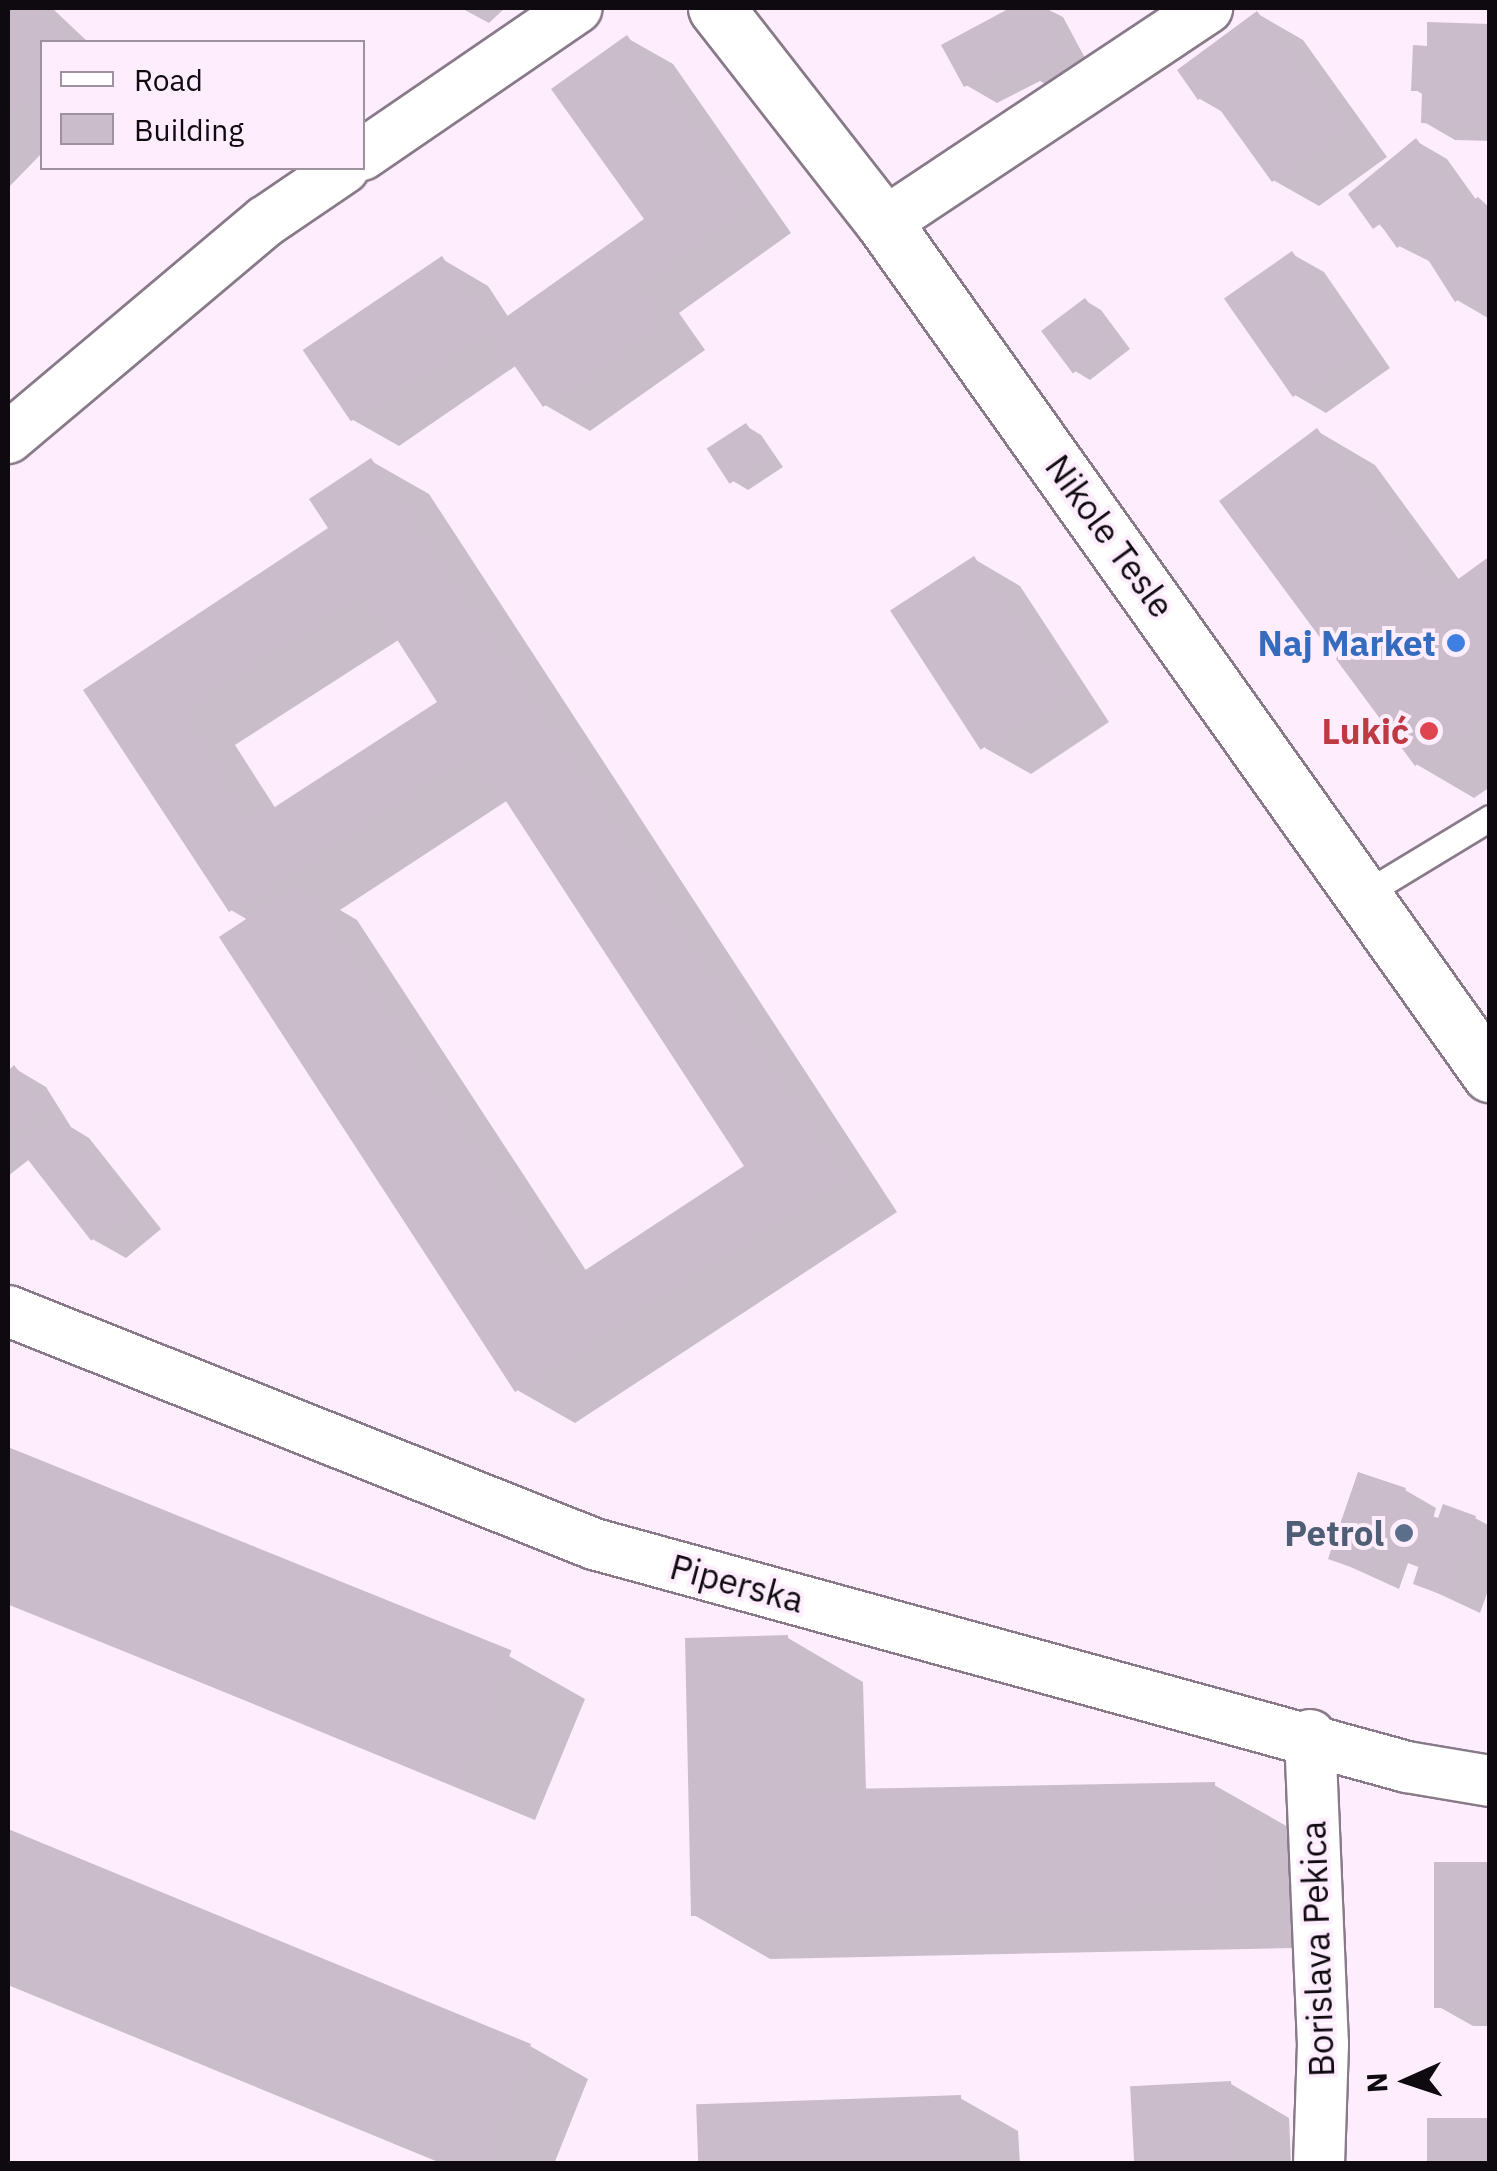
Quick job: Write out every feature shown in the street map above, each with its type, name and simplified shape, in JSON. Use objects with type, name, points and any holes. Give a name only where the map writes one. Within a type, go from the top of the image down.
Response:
[{"type":"street","points":[[365,153],[577,8]]},
{"type":"street","name":"Nikole Tesle","points":[[716,8],[884,222],[1366,893],[1490,1074]]},
{"type":"street","points":[[884,222],[1207,8]]},
{"type":"street","points":[[8,438],[266,221],[341,170]]},
{"type":"street","name":"Piperska","points":[[8,1311],[594,1544],[1310,1736],[1422,1771],[1490,1781]]},
{"type":"street","name":"Borislava Pekica","points":[[1310,1736],[1323,2044],[1320,2164]]},
{"type":"lane","points":[[1366,893],[1490,818]]},
{"type":"building","points":[[8,8],[36,8],[70,40],[40,40],[40,82],[8,116]]},
{"type":"building","points":[[1010,8],[1037,8],[1062,53],[1023,74],[1015,60],[964,87],[941,45]]},
{"type":"building","points":[[1257,11],[1343,130],[1272,182],[1208,93],[1198,100],[1177,70]]},
{"type":"building","points":[[1427,22],[1490,24],[1490,126],[1421,123],[1422,91],[1411,91],[1413,45],[1427,46]]},
{"type":"building","points":[[627,35],[747,206],[635,286],[661,323],[543,407],[489,329],[644,219],[551,89]]},
{"type":"building","points":[[1416,138],[1462,203],[1397,248],[1380,224],[1373,229],[1348,194]]},
{"type":"building","points":[[1478,197],[1490,208],[1490,293],[1473,303],[1467,294],[1455,302],[1420,247],[1432,239],[1426,231]]},
{"type":"building","points":[[1292,251],[1361,349],[1293,397],[1224,299]]},
{"type":"building","points":[[442,256],[490,327],[351,421],[303,350]]},
{"type":"building","points":[[1085,298],[1117,340],[1073,373],[1041,331]]},
{"type":"building","points":[[746,423],[769,458],[729,484],[707,449]]},
{"type":"building","points":[[1317,428],[1439,593],[1490,556],[1490,711],[1415,766],[1219,501]]},
{"type":"building","points":[[371,458],[841,1178],[515,1392],[219,937],[299,884],[561,1286],[744,1166],[474,752],[229,912],[83,690],[328,528],[309,499]],"holes":[[[366,591],[437,702],[250,823],[178,712]]]},
{"type":"building","points":[[974,556],[1064,695],[981,750],[890,610]]},
{"type":"building","points":[[14,1065],[45,1105],[8,1134],[8,1071]]},
{"type":"building","points":[[58,1117],[131,1210],[91,1241],[19,1148]]},
{"type":"building","points":[[8,1447],[511,1650],[457,1786],[8,1604]]},
{"type":"building","name":"Petrol","points":[[1358,1472],[1406,1488],[1401,1505],[1438,1518],[1443,1504],[1476,1516],[1448,1597],[1413,1584],[1420,1562],[1376,1547],[1368,1573],[1328,1559]]},
{"type":"building","points":[[788,1635],[792,1790],[1215,1782],[1217,1906],[691,1916],[685,1638]]},
{"type":"building","points":[[8,1829],[531,2044],[482,2164],[461,2164],[8,1978]]},
{"type":"building","points":[[1434,1862],[1490,1862],[1490,2008],[1434,2008]]},
{"type":"building","points":[[1231,2081],[1235,2164],[1134,2164],[1130,2086]]},
{"type":"building","points":[[961,2095],[963,2164],[698,2164],[696,2104]]},
{"type":"building","points":[[1427,2118],[1490,2118],[1490,2164],[1427,2164]]},
{"type":"place","name":"Naj Market","points":[[1456,643]]},
{"type":"place","name":"Lukić","points":[[1429,731]]},
{"type":"place","name":"Petrol","points":[[1404,1533]]}]
